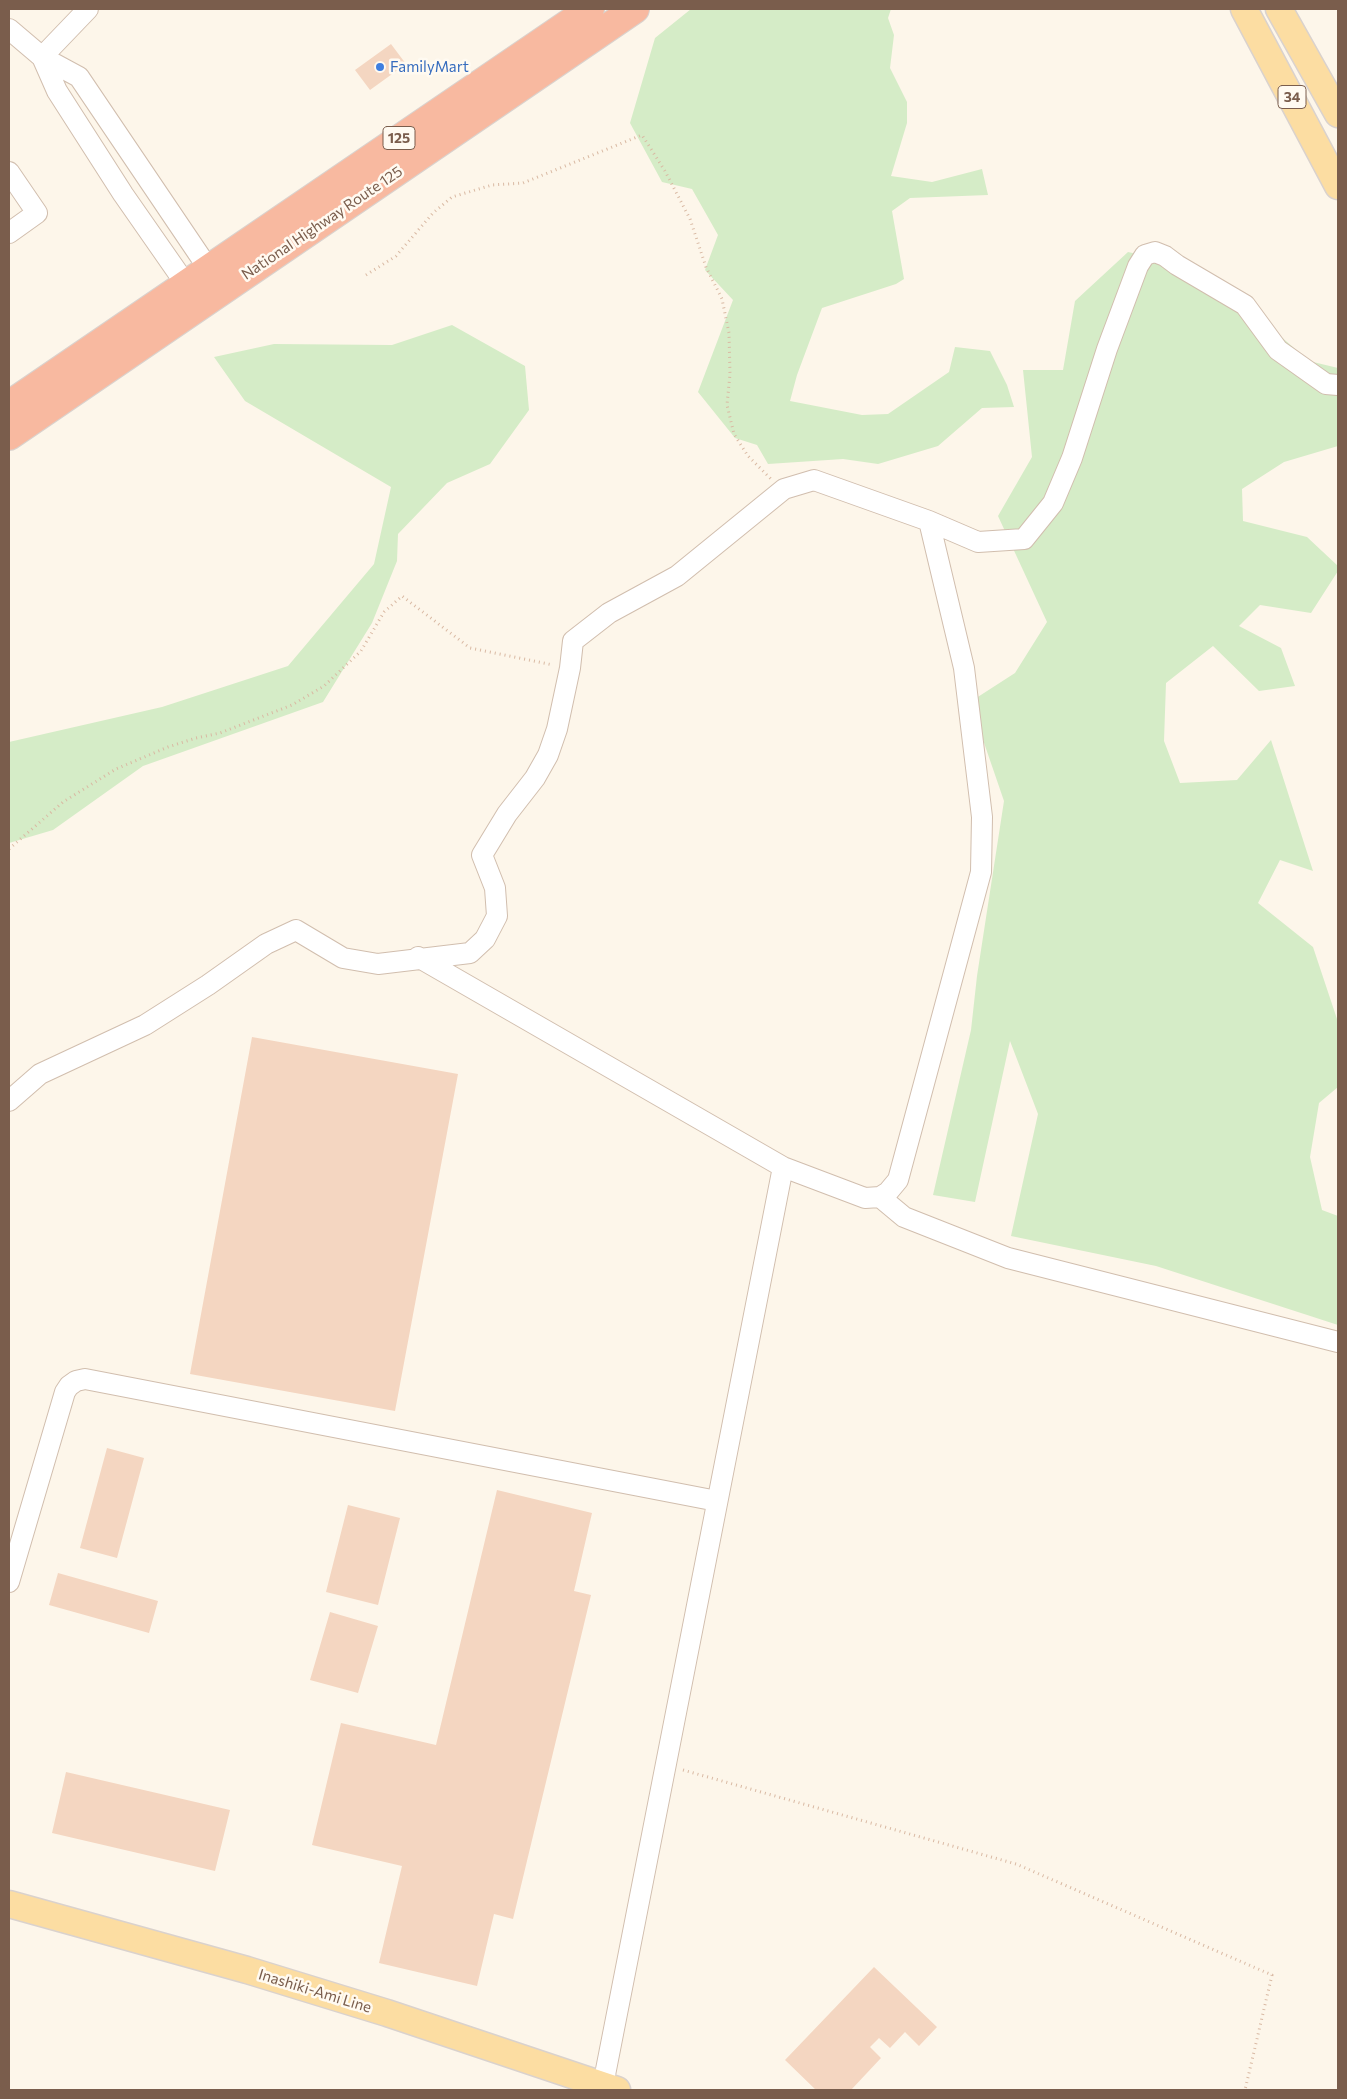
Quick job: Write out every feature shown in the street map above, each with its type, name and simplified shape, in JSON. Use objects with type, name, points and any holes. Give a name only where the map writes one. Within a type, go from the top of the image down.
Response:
[{"type":"highway","name":"National Highway Route 125","points":[[9,405],[185,283],[590,9]]},
{"type":"highway","name":"National Highway Route 125","points":[[9,436],[635,9]]},
{"type":"main road","name":"34","points":[[1244,9],[1338,186]]},
{"type":"main road","name":"34","points":[[1279,9],[1338,114]]},
{"type":"main road","name":"Inashiki-Ami Line","points":[[9,1904],[340,1998],[505,2051],[610,2088]]},
{"type":"street","points":[[42,58],[88,9]]},
{"type":"street","points":[[9,29],[42,58],[79,77],[208,268],[210,300]]},
{"type":"street","points":[[42,58],[57,91],[123,194],[185,283],[210,300]]},
{"type":"street","points":[[9,172],[37,213],[9,233]]},
{"type":"street","points":[[9,1101],[40,1074],[145,1025],[208,985],[266,944],[296,930],[343,958],[378,964],[418,957],[470,953],[485,939],[497,916],[495,888],[482,855],[507,814],[535,778],[548,755],[557,729],[570,668],[573,641],[609,613],[677,576],[782,490],[814,480],[929,521],[978,542],[1024,539],[1053,503],[1072,458],[1107,350],[1138,266],[1145,255],[1155,252],[1165,256],[1245,305],[1278,350],[1326,384],[1338,386]]},
{"type":"street","points":[[418,957],[783,1166],[865,1198],[880,1197],[888,1192],[898,1180],[981,872],[982,817],[964,668],[929,521]]},
{"type":"street","points":[[610,2088],[666,1765],[783,1166]]},
{"type":"street","points":[[880,1197],[904,1217],[1008,1258],[1338,1342]]},
{"type":"street","points":[[9,1582],[65,1392],[76,1381],[85,1379],[718,1500]]},
{"type":"path","points":[[366,275],[396,256],[433,213],[452,197],[492,185],[523,183],[642,135],[665,171],[690,219],[706,267],[722,300],[730,333],[730,374],[726,405],[734,434],[748,456],[782,490]]},
{"type":"path","points":[[9,849],[63,802],[116,769],[168,747],[196,738],[220,734],[292,705],[324,686],[361,651],[384,612],[402,596],[470,648],[570,668]]},
{"type":"path","points":[[666,1765],[1016,1864],[1272,1975],[1245,2090]]},
{"type":"green space","points":[[691,9],[891,9],[888,18],[894,35],[890,68],[907,102],[907,123],[891,176],[932,182],[982,169],[988,195],[910,198],[892,211],[904,279],[896,284],[822,308],[797,375],[790,401],[862,415],[888,414],[949,372],[955,347],[990,351],[1007,385],[1014,407],[982,408],[938,446],[878,464],[843,459],[768,464],[757,445],[735,438],[698,392],[733,300],[705,270],[718,235],[692,189],[662,182],[630,123],[655,38]]},
{"type":"green space","points":[[1128,252],[1203,269],[1309,361],[1338,368],[1338,446],[1284,462],[1242,489],[1243,521],[1307,537],[1338,566],[1338,571],[1311,613],[1260,605],[1239,626],[1281,648],[1295,686],[1259,691],[1213,646],[1166,683],[1164,741],[1180,783],[1237,780],[1271,740],[1313,871],[1280,860],[1258,903],[1313,947],[1338,1022],[1338,1087],[1319,1103],[1310,1157],[1322,1210],[1338,1216],[1338,1325],[1156,1266],[1011,1236],[1038,1114],[1010,1041],[975,1202],[933,1195],[971,1030],[977,976],[1004,801],[970,702],[1015,673],[1047,622],[998,516],[1032,457],[1023,370],[1063,370],[1075,301]]},
{"type":"green space","points":[[452,325],[525,366],[529,410],[490,464],[447,483],[398,534],[397,561],[372,623],[323,702],[143,766],[53,830],[9,843],[9,742],[162,707],[288,666],[374,564],[391,487],[245,401],[214,357],[274,344],[392,345]]},
{"type":"building","name":"FamilyMart","points":[[391,44],[406,64],[370,90],[355,70]]},
{"type":"building","points":[[252,1037],[458,1074],[395,1411],[190,1374]]},
{"type":"building","points":[[107,1448],[144,1458],[117,1558],[80,1548]]},
{"type":"building","points":[[497,1490],[592,1513],[574,1591],[591,1595],[513,1919],[494,1914],[477,1986],[379,1963],[402,1866],[312,1845],[341,1723],[436,1745]]},
{"type":"building","points":[[348,1505],[400,1518],[378,1605],[326,1592]]},
{"type":"building","points":[[58,1573],[158,1601],[149,1633],[49,1605]]},
{"type":"building","points":[[330,1612],[378,1626],[358,1693],[310,1680]]},
{"type":"building","points":[[66,1772],[230,1810],[215,1871],[52,1833]]},
{"type":"building","points":[[874,1967],[937,2027],[919,2046],[905,2032],[890,2048],[879,2038],[870,2047],[881,2058],[851,2090],[816,2090],[785,2060]]},
{"type":"place","name":"FamilyMart","points":[[380,67]]}]
